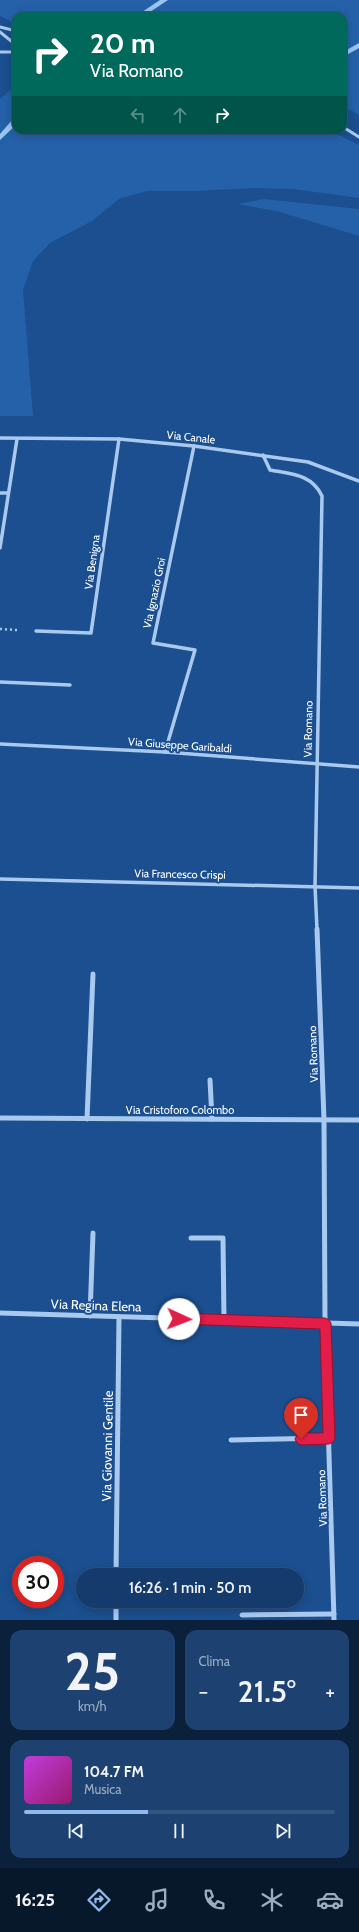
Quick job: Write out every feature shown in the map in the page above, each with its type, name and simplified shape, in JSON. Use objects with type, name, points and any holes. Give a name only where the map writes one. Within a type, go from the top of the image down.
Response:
[{"type":"street","points":[[0,27],[12,30]]},
{"type":"street","points":[[0,32],[12,42]]},
{"type":"street","points":[[0,52],[12,52]]},
{"type":"street","points":[[347,130],[359,137]]},
{"type":"street","name":"Via Canale","points":[[0,438],[119,439],[194,446],[308,462],[359,481]]},
{"type":"street","points":[[0,548],[17,439]]},
{"type":"street","name":"Via Benigna","points":[[36,631],[91,633],[119,439]]},
{"type":"street","name":"Via Ignazio Groi","points":[[165,752],[195,650],[153,643],[194,446]]},
{"type":"street","name":"Via Romano","points":[[263,455],[270,470],[307,476],[319,487],[322,496],[315,886],[324,1120],[325,1323],[334,1617]]},
{"type":"street","points":[[0,493],[8,493]]},
{"type":"street","points":[[0,682],[70,685]]},
{"type":"street","name":"Via Giuseppe Garibaldi","points":[[0,744],[165,752],[317,765],[359,767]]},
{"type":"street","name":"Via Francesco Crispi","points":[[0,879],[359,888]]},
{"type":"street","points":[[87,1118],[93,974]]},
{"type":"street","points":[[210,1080],[212,1120]]},
{"type":"street","name":"Via Cristoforo Colombo","points":[[0,1118],[359,1120]]},
{"type":"street","points":[[90,1316],[93,1233]]},
{"type":"street","points":[[190,1238],[223,1238],[224,1320]]},
{"type":"street","name":"Via Regina Elena","points":[[0,1313],[359,1324]]},
{"type":"street","name":"Via Giovanni Gentile","points":[[116,1568],[119,1317]]},
{"type":"street","points":[[231,1440],[329,1438]]},
{"type":"street","points":[[116,1608],[116,1620]]},
{"type":"street","points":[[242,1615],[334,1617]]},
{"type":"shaded area","points":[[0,0],[359,0],[359,115],[349,109],[347,110],[347,12],[12,12],[12,22],[0,16]]},
{"type":"shaded area","points":[[12,88],[12,134],[337,134],[359,145],[359,198],[293,189],[254,188],[194,191],[147,191],[119,199],[92,221],[50,243],[33,261],[23,290],[33,416],[0,416],[0,99]]},
{"type":"shaded area","points":[[264,199],[359,209],[359,236],[280,212],[238,204]]},
{"type":"waterway","points":[[146,12],[165,0]]},
{"type":"waterway","points":[[347,52],[359,45]]},
{"type":"waterway","points":[[0,138],[12,125]]},
{"type":"route","points":[[179,1319],[325,1323],[329,1438],[301,1439]]}]
